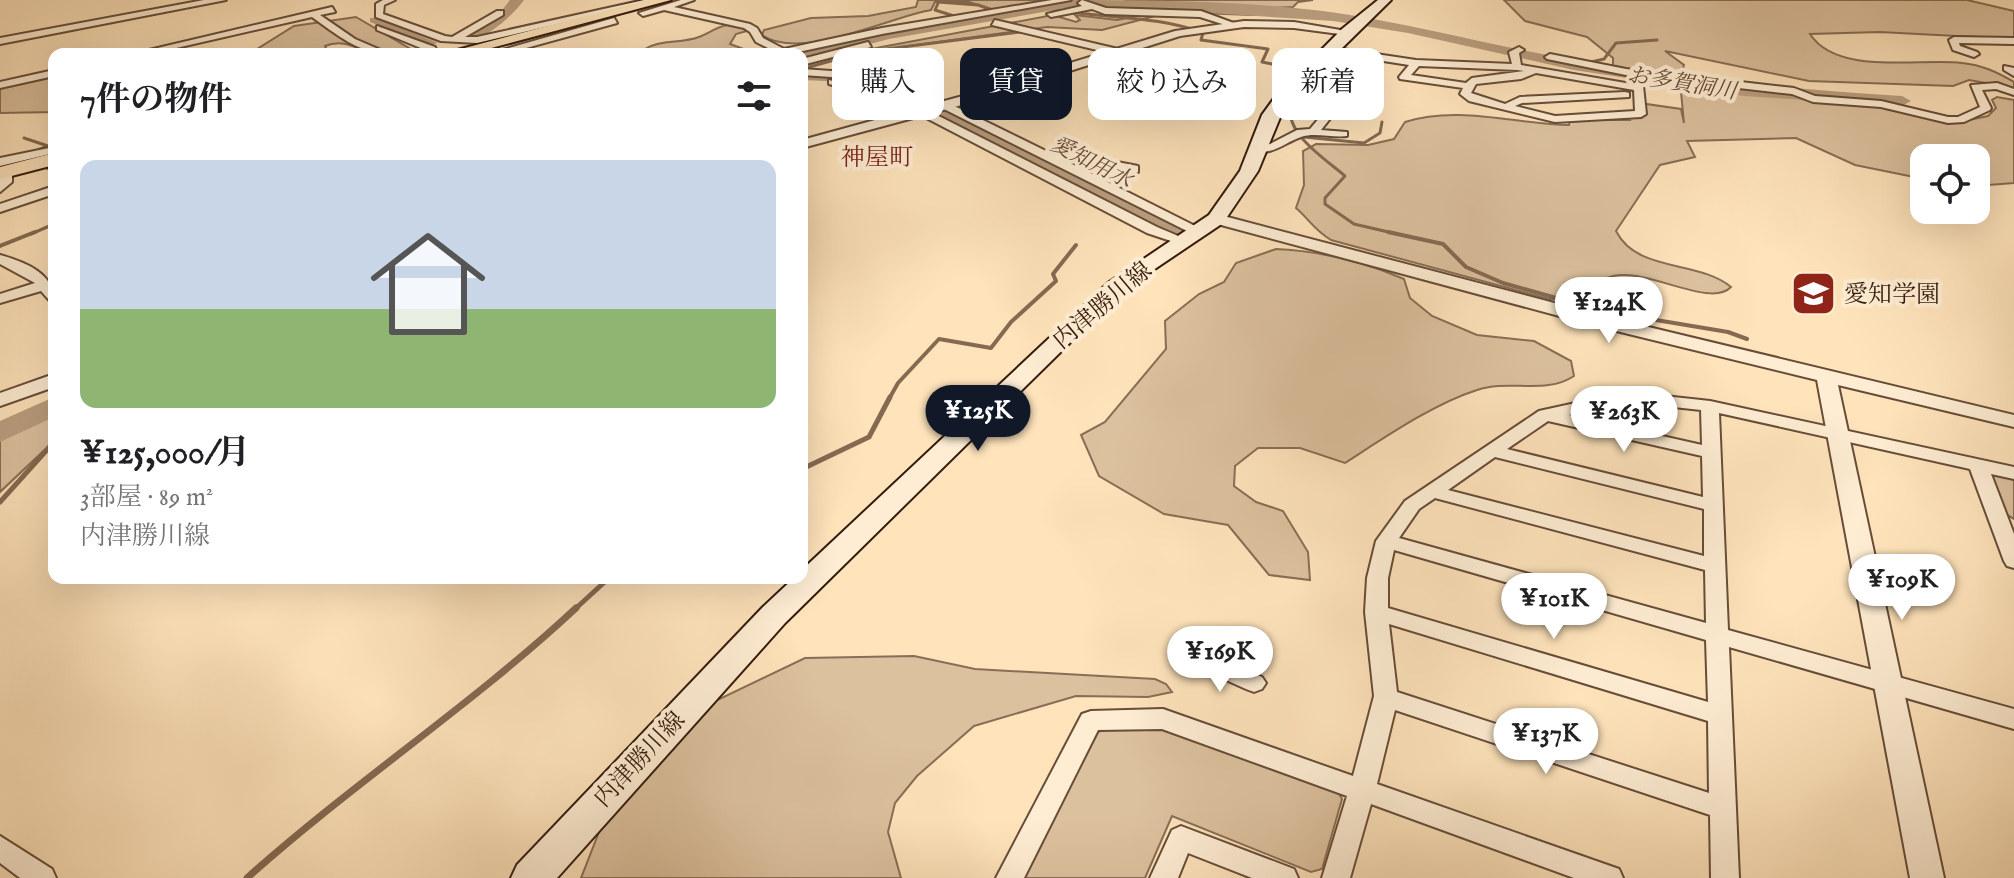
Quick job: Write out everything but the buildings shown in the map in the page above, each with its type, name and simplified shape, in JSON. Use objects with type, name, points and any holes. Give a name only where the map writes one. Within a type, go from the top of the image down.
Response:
[{"type":"highway","points":[[450,47],[682,0]]},
{"type":"highway","points":[[476,48],[656,3]]},
{"type":"highway","points":[[1,171],[48,156]]},
{"type":"main road","name":"内津勝川線","points":[[808,582],[1115,287],[1199,231],[1249,171],[1280,100],[1338,41],[1385,0]]},
{"type":"main road","name":"内津勝川線","points":[[531,878],[806,584]]},
{"type":"street","points":[[0,41],[221,0]]},
{"type":"street","points":[[391,0],[380,4],[379,15],[450,47],[476,48],[549,26],[656,3],[690,0]]},
{"type":"street","points":[[630,0],[656,3],[747,26],[754,30],[759,40],[773,48]]},
{"type":"street","points":[[808,48],[1067,0]]},
{"type":"street","points":[[1075,0],[1091,7],[1119,12],[1201,14],[1235,25]]},
{"type":"street","points":[[514,48],[656,3]]},
{"type":"street","points":[[808,63],[872,44],[1091,7]]},
{"type":"street","points":[[163,48],[332,10]]},
{"type":"street","points":[[450,47],[500,13]]},
{"type":"street","points":[[476,48],[512,13]]},
{"type":"street","points":[[313,14],[352,41],[370,48]]},
{"type":"street","points":[[995,23],[1101,48]]},
{"type":"street","points":[[1131,48],[1179,33],[1235,25],[1294,25],[1416,63],[1517,67],[1633,86],[1639,88],[1641,114],[1555,119],[1473,99],[1465,94],[1472,81],[1521,76],[1535,70]]},
{"type":"street","points":[[380,28],[430,48]]},
{"type":"street","points":[[1974,54],[1956,48],[1954,40],[2014,41]]},
{"type":"street","points":[[1517,67],[1514,52],[1519,50]]},
{"type":"street","points":[[1550,57],[1626,72],[1794,91],[1813,99],[1881,104],[1948,120],[1960,120],[1986,108],[1975,87],[1997,86],[2014,92]]},
{"type":"street","points":[[945,105],[1088,61]]},
{"type":"street","points":[[1416,63],[1404,77],[1468,86]]},
{"type":"street","points":[[808,65],[861,76],[945,105],[1199,231]]},
{"type":"street","points":[[0,85],[48,74]]},
{"type":"street","points":[[808,81],[832,83]]},
{"type":"street","points":[[1506,106],[1520,100],[1610,93],[1641,97]]},
{"type":"street","points":[[808,142],[889,120]]},
{"type":"street","points":[[939,120],[1152,230],[1199,231],[1607,323],[2014,421]]},
{"type":"street","points":[[1314,131],[1323,120]]},
{"type":"street","points":[[1258,148],[1272,147],[1292,134],[1314,131],[1343,134]]},
{"type":"street","points":[[1043,155],[1134,169]]},
{"type":"street","points":[[0,208],[48,192]]},
{"type":"street","points":[[0,259],[22,267],[48,287]]},
{"type":"street","points":[[0,299],[48,289]]},
{"type":"street","points":[[1826,376],[1927,878]]},
{"type":"street","points":[[0,393],[47,383]]},
{"type":"street","points":[[0,400],[47,383]]},
{"type":"street","points":[[1336,878],[1386,698],[1376,612],[1377,566],[1386,541],[1396,522],[1433,492],[1545,415],[1603,402],[1655,400],[1710,406],[2014,473]]},
{"type":"street","points":[[1710,406],[1725,878]]},
{"type":"street","points":[[1545,415],[1712,453]]},
{"type":"street","points":[[1493,451],[1715,506]]},
{"type":"street","points":[[1978,465],[2007,522],[2014,561]]},
{"type":"street","points":[[1433,492],[1714,565]]},
{"type":"street","points":[[1386,541],[2014,719]]},
{"type":"street","points":[[1376,612],[1719,715]]},
{"type":"street","points":[[1205,661],[1254,683]]},
{"type":"street","points":[[1386,698],[1722,808]]},
{"type":"street","points":[[1010,878],[1091,721],[1163,719],[1609,878]]},
{"type":"street","points":[[1164,878],[1181,838],[1284,878]]},
{"type":"street","points":[[0,848],[42,878]]},
{"type":"shaded area","points":[[918,0],[1062,0],[998,11],[969,2],[935,2],[931,10],[822,41],[779,42],[762,35],[764,30],[811,18],[868,16],[916,7]]},
{"type":"shaded area","points":[[1124,0],[1313,0],[1298,2],[1293,7],[1251,9],[1257,14],[1253,15],[1170,12],[1102,30],[1047,27],[876,48],[1053,15],[1076,22],[1080,20],[1075,15],[1117,20],[1162,11],[1162,4]]},
{"type":"shaded area","points":[[1504,0],[1967,0],[2014,11],[2014,39],[1880,32],[1810,34],[1823,47],[1839,56],[1880,62],[1969,64],[2008,78],[2014,82],[2014,88],[1969,80],[1953,86],[1809,81],[1665,51],[1684,65],[1682,72],[1645,72],[1613,66],[1613,58],[1587,37],[1525,21]]},
{"type":"shaded area","points":[[356,17],[409,48],[356,48],[337,43],[326,48],[259,48],[294,26]]},
{"type":"shaded area","points":[[720,27],[744,27],[747,31],[736,34],[730,44],[741,48],[647,48],[692,39]]},
{"type":"shaded area","points":[[48,75],[48,112],[0,113],[0,86]]},
{"type":"shaded area","points":[[1714,89],[1868,105],[1954,123],[1988,116],[1996,108],[1992,100],[1997,97],[2014,100],[2014,183],[1990,185],[1990,144],[1910,144],[1910,176],[1855,165],[1796,138],[1687,141],[1695,157],[1660,165],[1616,231],[1638,254],[1702,273],[1731,287],[1721,293],[1707,293],[1638,276],[1621,275],[1604,280],[1585,301],[1549,299],[1331,240],[1296,208],[1304,185],[1303,151],[1316,144],[1368,145],[1394,139],[1405,122],[1445,115],[1569,125],[1570,120],[1629,120],[1624,116],[1645,115],[1646,104],[1681,109],[1684,123],[1681,92]]},
{"type":"shaded area","points":[[1276,249],[1341,258],[1404,279],[1410,298],[1432,316],[1477,335],[1534,341],[1571,361],[1574,376],[1552,385],[1489,387],[1460,396],[1409,422],[1345,463],[1300,448],[1258,448],[1235,466],[1234,486],[1256,502],[1283,511],[1308,552],[1310,580],[1269,575],[1228,525],[1164,514],[1099,476],[1081,435],[1105,422],[1166,349],[1165,321],[1199,294],[1224,282],[1236,263]]},
{"type":"shaded area","points":[[48,413],[48,447],[0,492],[0,437]]},
{"type":"shaded area","points":[[1990,475],[2014,477],[2014,519],[2006,514]]},
{"type":"shaded area","points":[[914,656],[975,669],[1155,679],[1166,684],[1172,692],[1148,697],[1076,696],[974,726],[917,776],[895,803],[888,832],[901,878],[581,878],[601,827],[709,704],[805,658]]},
{"type":"shaded area","points":[[1157,726],[1336,788],[1342,799],[1322,869],[1311,872],[1172,816],[1145,878],[1022,878],[1098,732],[1108,728]]},
{"type":"waterway","points":[[463,39],[508,12],[517,0]]},
{"type":"waterway","points":[[808,55],[889,35],[1052,9],[1086,0]]},
{"type":"waterway","name":"お多賀洞川","points":[[1084,1],[1333,17],[1408,29],[1574,65],[1744,91],[1902,101]]},
{"type":"waterway","points":[[939,2],[978,5],[1009,16]]},
{"type":"waterway","points":[[939,2],[935,10],[973,22]]},
{"type":"waterway","points":[[1052,9],[1185,27],[1203,33],[1201,40],[1268,49],[1262,62],[1272,64]]},
{"type":"waterway","name":"愛知用水","points":[[373,20],[433,43]]},
{"type":"waterway","points":[[808,67],[863,52],[1028,31]]},
{"type":"waterway","points":[[1587,63],[1604,59],[1616,43],[1657,40]]},
{"type":"waterway","name":"愛知用水","points":[[808,77],[849,79],[920,101],[1180,232]]},
{"type":"waterway","points":[[1292,120],[1299,135],[1317,154],[1345,176],[1325,198],[1325,204],[1354,224],[1394,233]]},
{"type":"waterway","points":[[1304,137],[1364,143],[1380,133],[1382,122]]},
{"type":"waterway","points":[[24,138],[48,146],[28,154]]},
{"type":"waterway","points":[[31,234],[48,227]]},
{"type":"waterway","points":[[0,246],[35,232]]},
{"type":"waterway","points":[[1388,232],[1394,233]]},
{"type":"waterway","points":[[1394,233],[1443,244],[1466,267],[1503,283],[1602,311],[1728,332],[1747,339]]},
{"type":"waterway","points":[[889,399],[898,383],[939,339],[991,348],[1011,322],[1056,281],[1053,274],[1076,245]]},
{"type":"waterway","points":[[808,466],[869,437],[890,397]]},
{"type":"waterway","points":[[0,433],[48,409]]},
{"type":"waterway","points":[[0,502],[48,449]]},
{"type":"waterway","points":[[574,610],[602,584]]},
{"type":"waterway","points":[[247,878],[328,809],[496,678],[576,608]]},
{"type":"tunnel","points":[[478,44],[480,48]]},
{"type":"place","name":"愛知学園","points":[[1813,294]]},
{"type":"district","name":"神屋町","points":[[877,157]]}]
